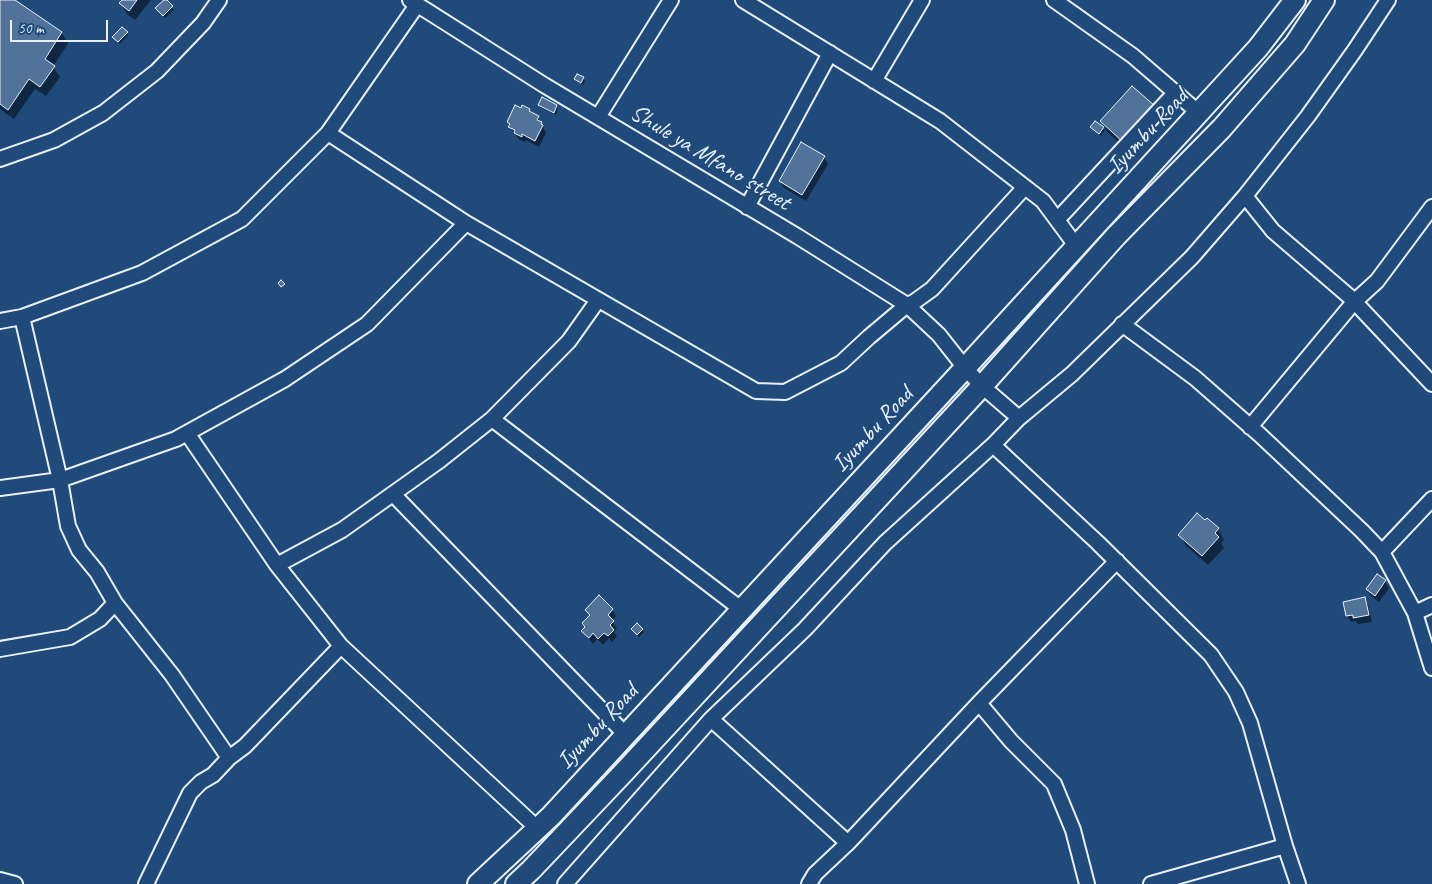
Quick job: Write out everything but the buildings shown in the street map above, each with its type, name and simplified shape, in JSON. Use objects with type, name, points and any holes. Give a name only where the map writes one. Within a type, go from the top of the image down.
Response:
[{"type":"main road","name":"Iyumbu Road","points":[[478,884],[537,828],[1077,247],[1258,48],[1295,0]]},
{"type":"main road","name":"Iyumbu Road","points":[[516,884],[624,772],[982,386],[1116,236],[1222,128],[1295,44],[1324,0]]},
{"type":"street","points":[[0,159],[54,140],[102,113],[157,72],[203,23],[219,0]]},
{"type":"street","points":[[598,118],[671,0]]},
{"type":"street","points":[[743,0],[940,121],[1043,201],[1077,247]]},
{"type":"street","points":[[874,81],[922,0]]},
{"type":"street","points":[[1054,0],[1133,56],[1199,113]]},
{"type":"street","points":[[565,884],[711,719],[805,629],[885,543],[993,445],[1018,418],[1072,374],[1192,257],[1245,196],[1350,58],[1388,0]]},
{"type":"street","points":[[0,321],[22,317],[142,273],[242,219],[328,133],[413,3]]},
{"type":"street","name":"Shule ya Mfano street","points":[[413,3],[598,118],[907,305],[939,335],[982,386],[1018,418]]},
{"type":"street","points":[[747,207],[830,54]]},
{"type":"street","points":[[1057,220],[1176,92]]},
{"type":"street","points":[[328,133],[466,223],[756,391],[785,392],[842,363],[907,305],[932,289],[1026,187]]},
{"type":"street","points":[[1245,196],[1273,231],[1354,302],[1432,384]]},
{"type":"street","points":[[1250,427],[1354,302],[1377,282],[1432,207]]},
{"type":"street","points":[[0,488],[60,480],[176,439],[286,380],[367,324],[466,223]]},
{"type":"street","points":[[277,565],[342,530],[439,462],[492,419],[569,341],[598,300]]},
{"type":"street","points":[[22,317],[60,480],[68,526],[80,550],[115,603],[172,675],[229,758]]},
{"type":"street","points":[[1122,324],[1195,378],[1362,531],[1382,552],[1415,613],[1432,668]]},
{"type":"street","points":[[492,419],[741,609]]},
{"type":"street","points":[[187,433],[277,565],[341,646],[537,828]]},
{"type":"street","points":[[993,445],[1116,561],[1211,656],[1236,692],[1250,723],[1298,884]]},
{"type":"street","points":[[393,494],[625,734]]},
{"type":"street","points":[[1382,552],[1432,499]]},
{"type":"street","points":[[809,884],[815,874],[848,843],[978,703],[1116,561]]},
{"type":"street","points":[[0,649],[70,637],[100,619],[115,603]]},
{"type":"street","points":[[1415,613],[1432,606]]},
{"type":"street","points":[[146,884],[190,793],[245,746],[341,646]]},
{"type":"street","points":[[978,703],[1011,741],[1054,784],[1072,830],[1088,884]]},
{"type":"street","points":[[711,719],[848,843]]},
{"type":"street","points":[[1151,884],[1286,846]]},
{"type":"street","points":[[0,880],[14,884]]}]
